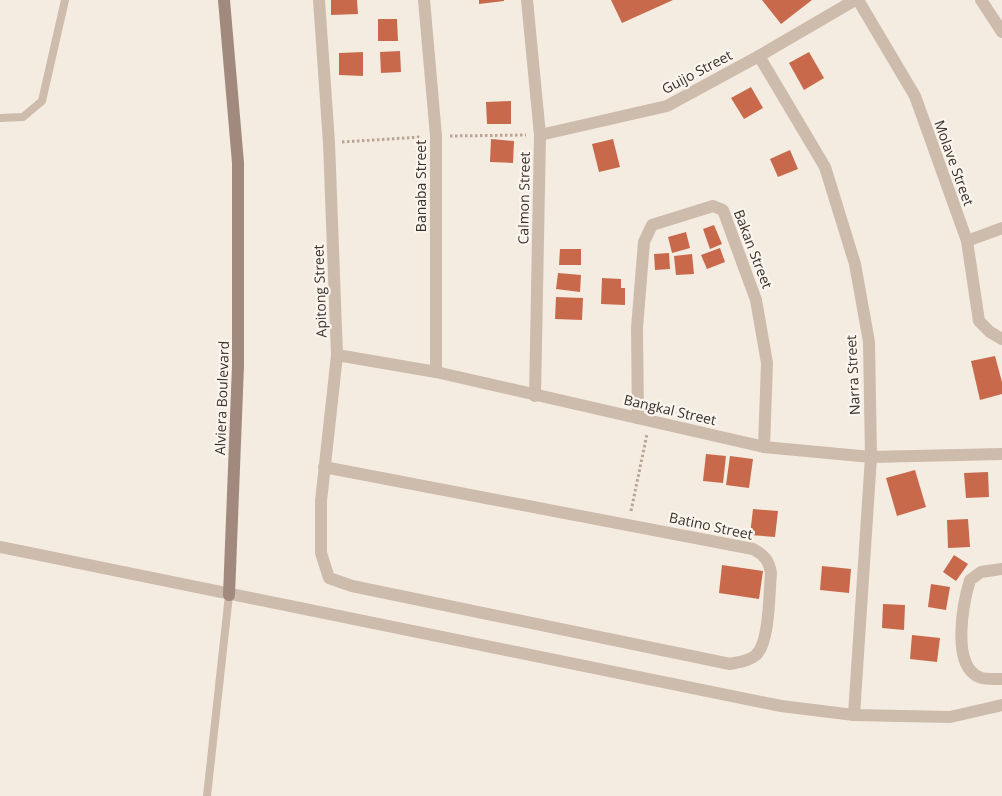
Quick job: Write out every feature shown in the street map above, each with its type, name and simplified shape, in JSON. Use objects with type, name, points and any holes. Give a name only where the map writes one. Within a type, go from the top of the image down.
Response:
[{"type":"street","name":"Alviera Boulevard","points":[[224,0],[238,163],[238,366],[230,595]]},
{"type":"street","name":"Apitong Street","points":[[319,0],[329,143],[337,355],[321,501],[321,553],[329,578]]},
{"type":"street","name":"Banaba Street","points":[[424,0],[436,136],[436,372]]},
{"type":"street","name":"Calmon Street","points":[[527,0],[540,135],[536,396]]},
{"type":"street","name":"Guijo Street","points":[[540,135],[667,106],[857,0]]},
{"type":"street","name":"Molave Street","points":[[857,0],[915,96],[967,241],[979,321],[990,332],[1002,339]]},
{"type":"street","points":[[981,0],[1002,32]]},
{"type":"street","name":"Narra Street","points":[[759,56],[825,167],[855,264],[869,342],[871,457],[854,715]]},
{"type":"street","name":"Bakan Street","points":[[644,420],[637,328],[644,242],[652,225],[708,207],[718,207],[723,210],[757,309],[767,363],[764,447]]},
{"type":"street","points":[[967,241],[1002,228]]},
{"type":"street","name":"Bangkal Street","points":[[337,355],[436,372],[764,447],[871,457],[1002,454]]},
{"type":"street","name":"Batino Street","points":[[324,467],[753,549],[764,555],[771,573],[764,644],[757,654],[743,662],[730,664],[352,586],[329,578]]},
{"type":"street","points":[[0,547],[781,706],[854,715],[950,717],[1002,705]]},
{"type":"street","points":[[1002,568],[981,572],[970,580],[963,613],[961,648],[968,670],[980,677],[1002,679]]},
{"type":"lane","points":[[0,118],[23,117],[42,100],[65,0]]},
{"type":"lane","name":"Alviera Boulevard","points":[[208,796],[230,595]]},
{"type":"path","points":[[628,525],[644,420]]},
{"type":"building","points":[[331,0],[357,0],[358,14],[331,15]]},
{"type":"building","points":[[479,0],[504,0],[504,1],[479,4]]},
{"type":"building","points":[[611,0],[673,0],[622,23]]},
{"type":"building","points":[[762,0],[812,0],[781,24]]},
{"type":"building","points":[[378,19],[397,19],[398,41],[378,41]]},
{"type":"building","points":[[400,51],[401,72],[381,73],[380,52]]},
{"type":"building","points":[[363,52],[363,76],[339,75],[339,53]]},
{"type":"building","points":[[809,52],[824,78],[804,90],[789,63]]},
{"type":"building","points":[[751,87],[763,108],[744,119],[731,98]]},
{"type":"building","points":[[511,101],[511,124],[487,124],[486,102]]},
{"type":"building","points":[[491,139],[514,141],[513,163],[490,162]]},
{"type":"building","points":[[613,139],[620,167],[599,172],[592,144]]},
{"type":"building","points":[[790,150],[798,169],[778,177],[770,159]]},
{"type":"building","points":[[714,225],[722,244],[710,249],[703,229]]},
{"type":"building","points":[[686,232],[690,248],[672,253],[668,237]]},
{"type":"building","points":[[720,248],[725,262],[707,269],[701,255]]},
{"type":"building","points":[[560,249],[581,249],[581,265],[559,265]]},
{"type":"building","points":[[669,253],[670,269],[655,270],[654,254]]},
{"type":"building","points":[[692,254],[694,274],[676,275],[674,256]]},
{"type":"building","points":[[558,273],[581,275],[580,292],[556,289]]},
{"type":"building","points":[[602,278],[621,279],[621,288],[625,288],[625,305],[601,304]]},
{"type":"building","points":[[556,297],[583,298],[582,320],[555,319]]},
{"type":"building","points":[[995,356],[1002,382],[1002,394],[980,400],[971,361]]},
{"type":"building","points":[[706,454],[726,456],[723,483],[703,481]]},
{"type":"building","points":[[730,456],[753,459],[749,488],[726,485]]},
{"type":"building","points":[[915,470],[926,507],[897,516],[886,478]]},
{"type":"building","points":[[988,472],[989,497],[966,498],[964,473]]},
{"type":"building","points":[[753,509],[778,511],[775,537],[750,535]]},
{"type":"building","points":[[968,519],[970,547],[948,548],[947,520]]},
{"type":"building","points":[[954,555],[968,564],[956,581],[943,572]]},
{"type":"building","points":[[722,565],[763,571],[759,599],[719,593]]},
{"type":"building","points":[[822,566],[851,569],[849,593],[820,590]]},
{"type":"building","points":[[931,584],[950,587],[946,610],[928,607]]},
{"type":"building","points":[[883,604],[905,605],[904,630],[882,628]]},
{"type":"building","points":[[912,635],[940,638],[937,662],[910,659]]}]
